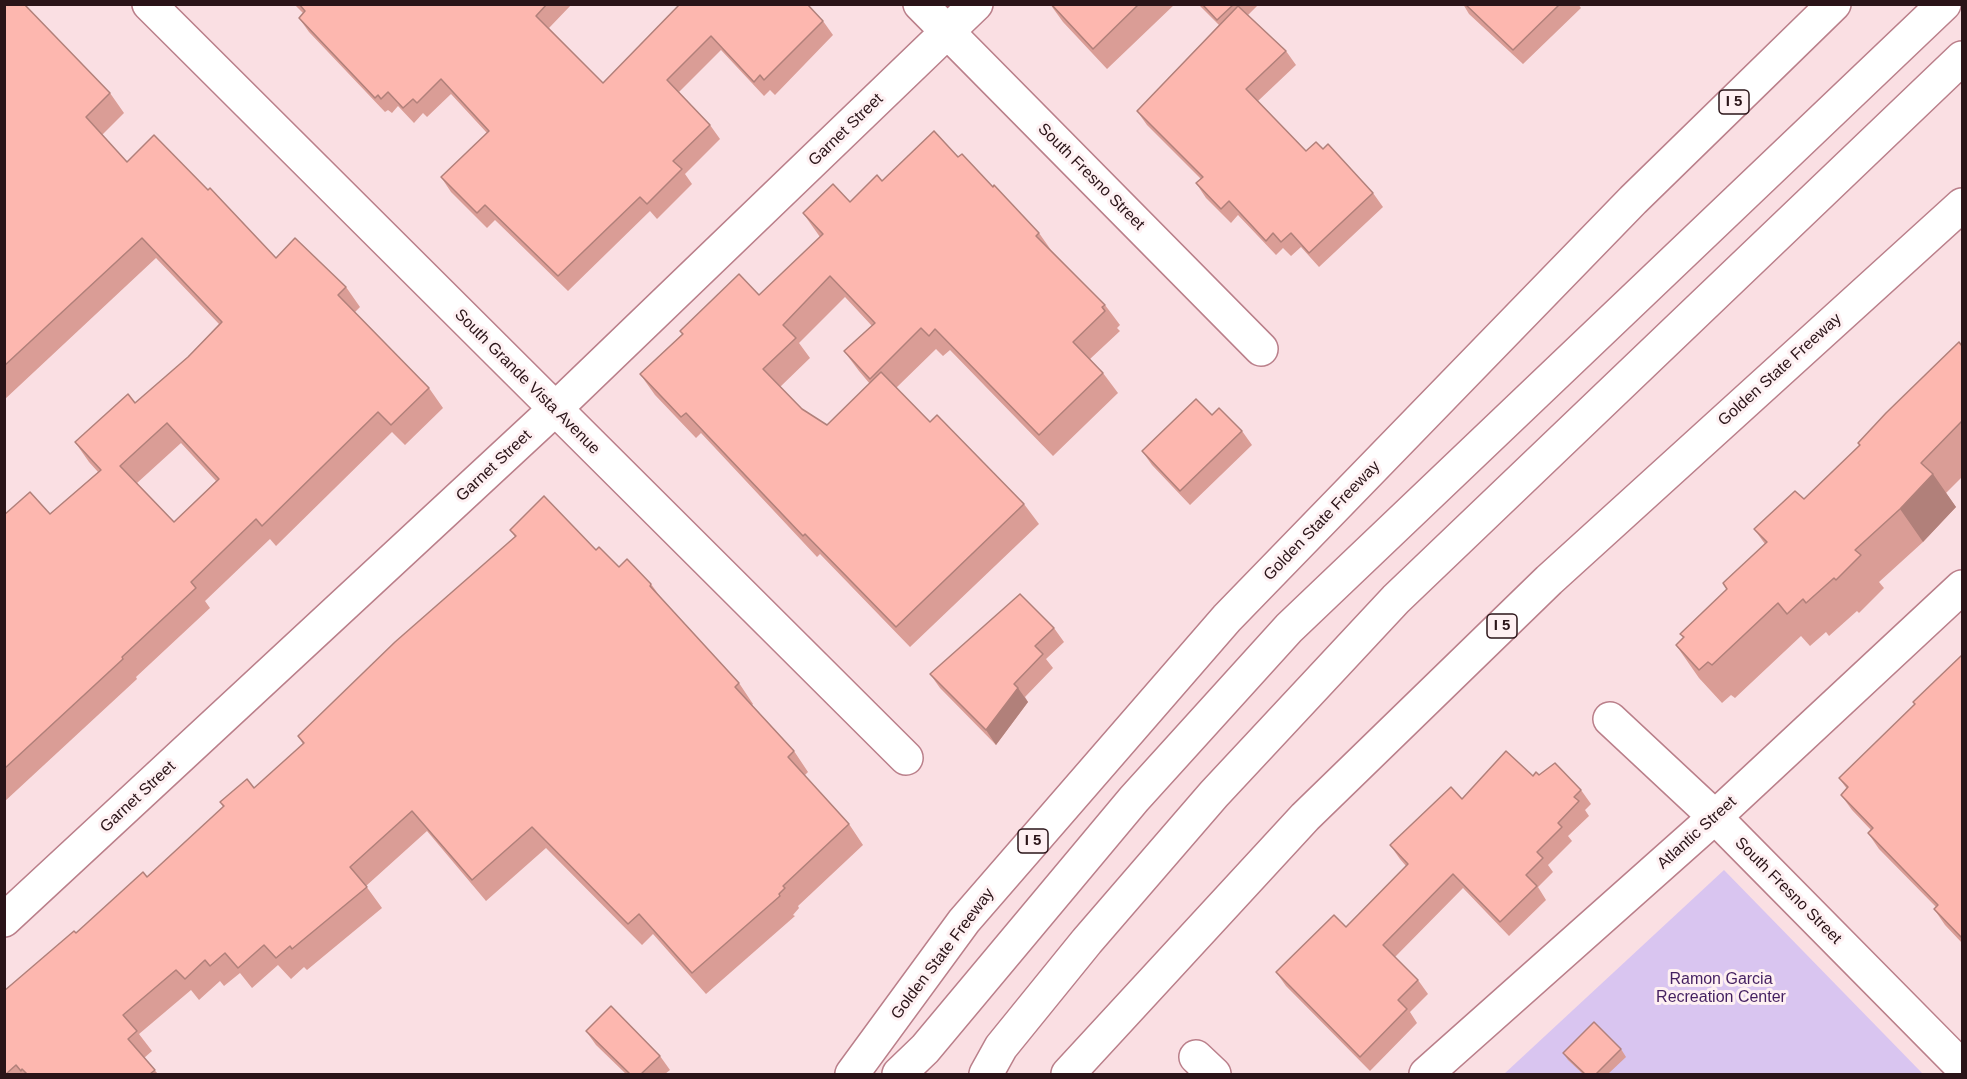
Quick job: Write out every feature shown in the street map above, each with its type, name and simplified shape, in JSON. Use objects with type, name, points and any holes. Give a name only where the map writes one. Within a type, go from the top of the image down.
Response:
[{"type":"main road","name":"South Grande Vista Avenue","points":[[149,4],[554,410],[906,758]]},
{"type":"main road","name":"South Fresno Street","points":[[920,4],[1260,349]]},
{"type":"main road","name":"Garnet Street","points":[[4,920],[554,410],[976,4]]},
{"type":"main road","name":"Golden State Freeway","points":[[852,1074],[964,921],[1227,618],[1633,200],[1834,4]]},
{"type":"main road","points":[[899,1074],[925,1049],[1134,800],[1289,628],[1944,4]]},
{"type":"main road","points":[[986,1074],[1001,1047],[1094,932],[1214,794],[1396,600],[1962,58]]},
{"type":"main road","name":"Golden State Freeway","points":[[1068,1074],[1305,817],[1347,776],[1549,580],[1962,205]]},
{"type":"main road","name":"Atlantic Street","points":[[1426,1074],[1715,817],[1962,587]]},
{"type":"main road","name":"South Fresno Street","points":[[1610,719],[1715,817],[1962,1067]]},
{"type":"green space","name":"Ramon Garcia Recreation Center","points":[[1724,870],[1923,1074],[1504,1074]]},
{"type":"building","points":[[4,4],[24,4],[110,93],[86,117],[127,162],[154,135],[208,190],[210,188],[276,258],[295,238],[346,287],[338,295],[429,388],[391,425],[378,412],[262,526],[256,519],[191,582],[196,588],[4,769],[4,515],[30,492],[50,514],[101,470],[75,442],[128,394],[135,403],[188,357],[222,322],[142,238],[4,366]],"holes":[[[167,423],[219,479],[174,522],[120,466]]]},
{"type":"building","points":[[299,4],[547,4],[536,16],[603,83],[680,4],[807,4],[823,21],[764,80],[760,75],[754,82],[711,36],[667,80],[710,125],[673,161],[682,169],[647,204],[640,197],[558,276],[485,205],[477,213],[441,177],[489,131],[441,79],[417,103],[413,99],[403,108],[388,92],[381,99],[378,95],[375,98],[299,18],[305,11]]},
{"type":"building","points":[[1051,4],[1139,4],[1093,49]]},
{"type":"building","points":[[1202,4],[1234,4],[1217,20]]},
{"type":"building","points":[[1465,4],[1560,4],[1513,50]]},
{"type":"building","points":[[1238,6],[1286,51],[1246,89],[1306,151],[1316,142],[1323,149],[1328,144],[1373,193],[1309,253],[1291,233],[1281,242],[1273,233],[1266,241],[1229,201],[1221,209],[1196,183],[1203,177],[1137,111]]},
{"type":"building","points":[[934,131],[958,157],[962,154],[993,187],[994,185],[1039,233],[1036,236],[1105,305],[1102,307],[1105,311],[1073,342],[1103,373],[1039,435],[935,329],[929,336],[921,328],[870,379],[844,351],[875,323],[830,276],[783,325],[796,338],[763,369],[802,409],[827,425],[881,372],[930,422],[937,415],[1024,504],[896,627],[805,534],[803,536],[686,413],[681,417],[640,374],[683,334],[680,331],[739,274],[759,295],[823,234],[803,213],[833,184],[850,202],[877,175],[882,181]]},
{"type":"building","points":[[1959,342],[1962,346],[1962,421],[1921,463],[1933,474],[1900,509],[1855,550],[1861,555],[1836,580],[1834,578],[1806,603],[1803,599],[1787,614],[1778,603],[1712,665],[1708,662],[1699,670],[1676,645],[1684,637],[1680,634],[1727,589],[1723,583],[1767,542],[1754,529],[1795,491],[1804,499],[1860,445],[1858,443],[1886,413]]},
{"type":"building","points":[[1196,399],[1212,415],[1219,408],[1242,431],[1180,491],[1142,451]]},
{"type":"building","points":[[544,496],[596,550],[599,547],[619,567],[627,559],[651,584],[650,586],[739,683],[735,687],[794,751],[788,757],[849,824],[783,886],[785,888],[779,894],[780,896],[692,973],[639,914],[628,924],[532,827],[472,880],[412,811],[350,867],[367,887],[292,949],[290,946],[276,958],[264,945],[238,968],[225,953],[210,966],[205,960],[185,979],[176,970],[123,1015],[137,1031],[128,1039],[155,1070],[150,1074],[27,1074],[16,1065],[4,1074],[4,991],[74,931],[76,933],[143,872],[147,877],[224,806],[220,802],[247,779],[254,788],[304,743],[298,736],[395,642],[516,536],[510,530]]},
{"type":"building","points":[[1020,594],[1054,628],[1035,646],[1043,654],[1014,684],[1018,688],[986,730],[930,674]]},
{"type":"building","points":[[1962,655],[1962,938],[1934,909],[1938,905],[1868,833],[1873,828],[1841,795],[1848,787],[1839,778]]},
{"type":"building","points":[[1506,751],[1533,776],[1536,772],[1539,775],[1555,763],[1581,790],[1574,797],[1579,801],[1558,823],[1562,827],[1537,852],[1543,858],[1526,875],[1537,886],[1500,922],[1453,874],[1383,945],[1418,980],[1398,1000],[1407,1009],[1360,1057],[1276,972],[1334,915],[1346,927],[1408,864],[1390,845],[1451,787],[1462,799]]},
{"type":"building","points":[[611,1006],[660,1056],[641,1074],[630,1074],[586,1031]]},
{"type":"building","points":[[1594,1022],[1621,1049],[1596,1074],[1585,1074],[1563,1053]]}]
